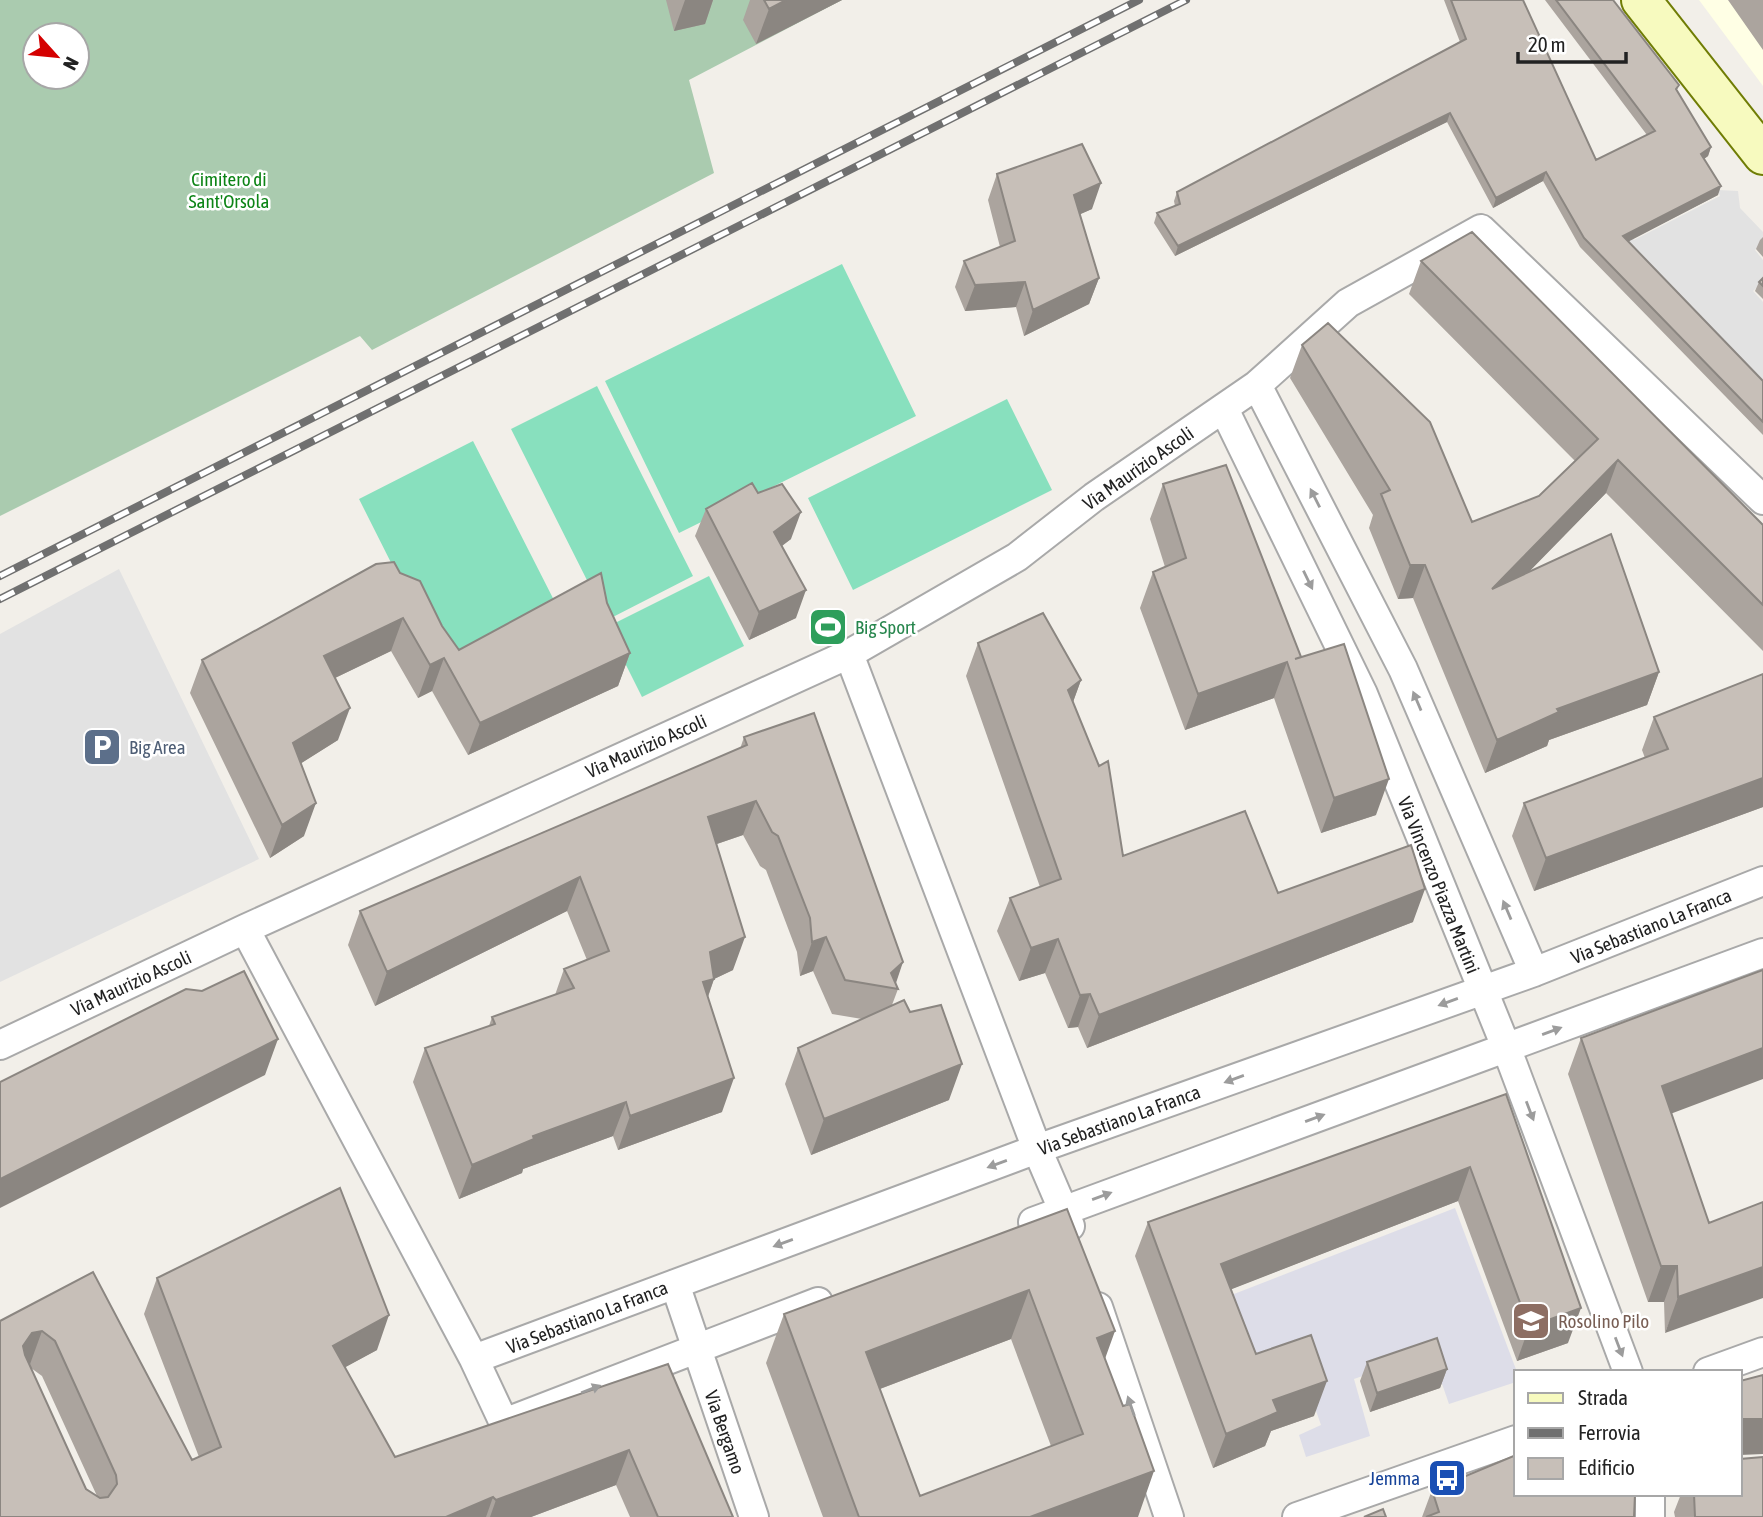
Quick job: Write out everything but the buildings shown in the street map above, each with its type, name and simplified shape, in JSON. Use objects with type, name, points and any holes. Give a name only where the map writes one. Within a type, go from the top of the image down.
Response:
[{"type":"street","points":[[1641,0],[1763,155]]},
{"type":"street","name":"Via Maurizio Ascoli","points":[[0,1045],[245,929],[849,654],[1017,557],[1094,497],[1257,385],[1348,303],[1481,229],[1763,500]]},
{"type":"street","points":[[1257,385],[1403,668],[1534,972]]},
{"type":"street","name":"Via Vincenzo Piazza Martini","points":[[1224,409],[1363,694],[1506,1048],[1627,1370]]},
{"type":"street","points":[[849,654],[1037,1149],[1065,1210],[1078,1248]]},
{"type":"street","name":"Via Sebastiano La Franca","points":[[474,1359],[1037,1149],[1534,972],[1763,881]]},
{"type":"street","points":[[245,929],[474,1359],[505,1423],[849,1291]]},
{"type":"street","points":[[1014,1229],[1763,953]]},
{"type":"street","name":"Via Bergamo","points":[[674,1283],[754,1517]]},
{"type":"street","points":[[1091,1287],[1169,1517]]},
{"type":"street","points":[[1714,1370],[1763,1352]]},
{"type":"street","points":[[1297,1517],[1514,1441]]},
{"type":"street","points":[[1650,1496],[1650,1517]]},
{"type":"shaded area","points":[[1699,0],[1763,0],[1763,86]]},
{"type":"shaded area","points":[[1718,190],[1738,191],[1740,208],[1763,232],[1763,242],[1755,250],[1763,260],[1763,282],[1753,291],[1763,302],[1763,389],[1600,223],[1617,213],[1634,240],[1720,196]]},
{"type":"shaded area","name":"Big Area","points":[[119,569],[259,859],[0,982],[0,634]]},
{"type":"shaded area","points":[[1455,1208],[1516,1370],[1514,1370],[1514,1383],[1449,1404],[1431,1352],[1354,1379],[1370,1436],[1306,1457],[1299,1435],[1321,1425],[1300,1365],[1247,1384],[1216,1301]]},
{"type":"green space","name":"Cimitero di Sant'Orsola","points":[[0,0],[842,0],[689,80],[714,173],[372,350],[360,336],[0,516]]},
{"type":"green space","points":[[842,264],[916,416],[679,533],[605,381]]},
{"type":"green space","points":[[597,386],[693,576],[607,620],[511,429]]},
{"type":"green space","points":[[1007,399],[1052,490],[853,590],[808,498]]},
{"type":"green space","points":[[473,441],[560,612],[445,670],[359,499]]},
{"type":"green space","points":[[709,576],[744,646],[642,697],[607,627]]},
{"type":"railway","points":[[0,576],[1139,0]]},
{"type":"railway","points":[[0,599],[1186,0]]},
{"type":"place","name":"Big Sport","points":[[828,627]]},
{"type":"place","name":"Big Area","points":[[102,747]]},
{"type":"place","name":"Rosolino Pilo","points":[[1531,1321]]},
{"type":"place","name":"Jemma","points":[[1447,1478]]}]
